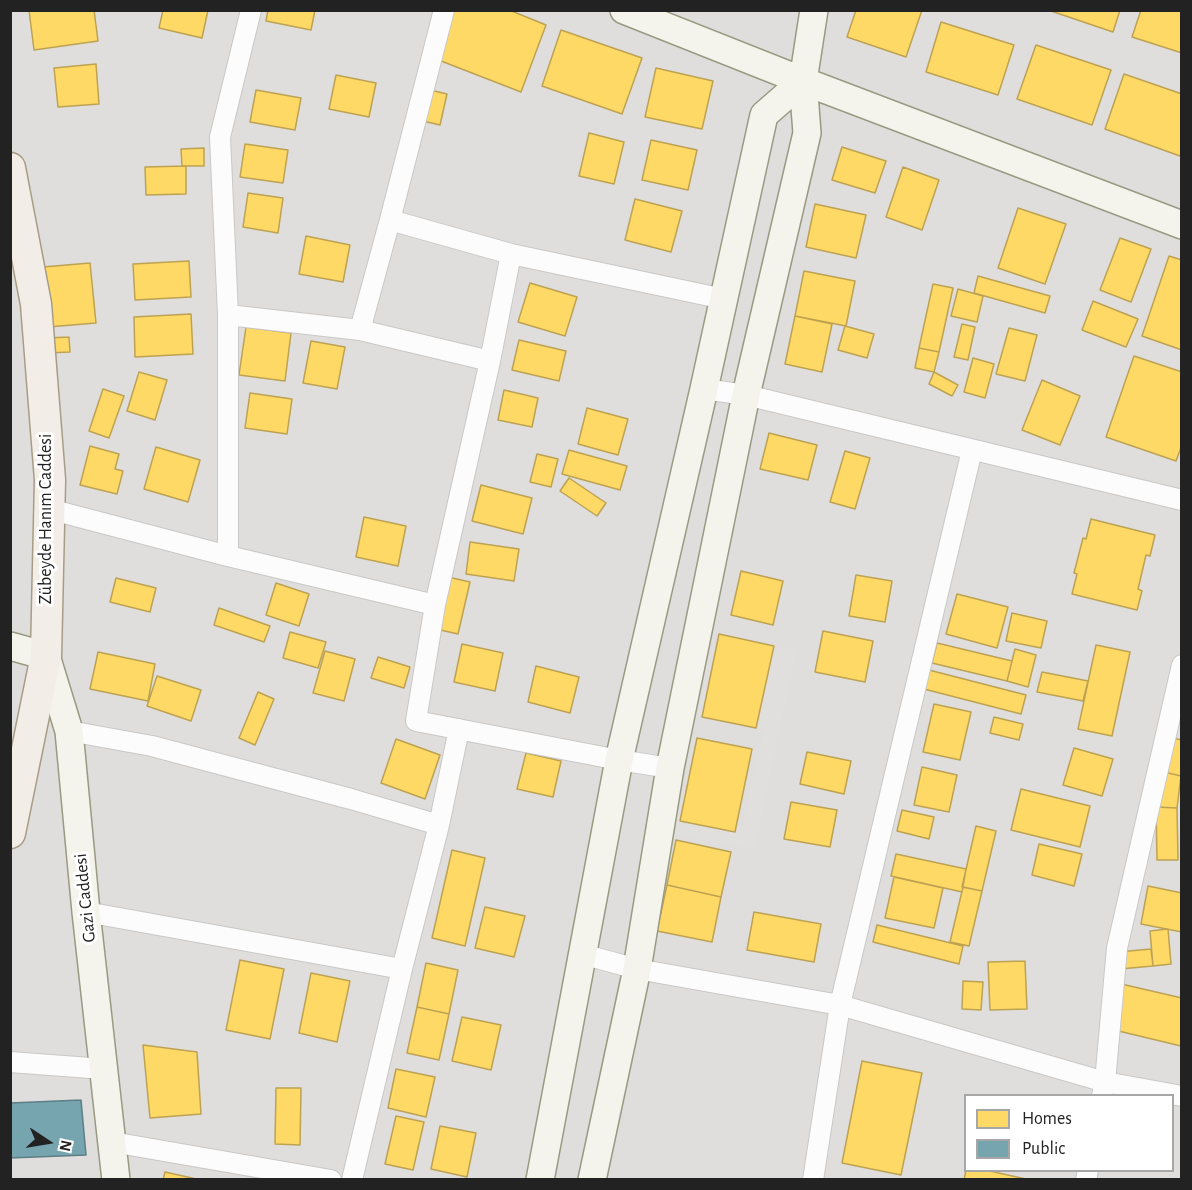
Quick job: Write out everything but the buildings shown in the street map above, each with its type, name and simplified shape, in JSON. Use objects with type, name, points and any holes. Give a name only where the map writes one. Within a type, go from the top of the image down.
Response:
[{"type":"main road","name":"Zübeyde Hanım Caddesi","points":[[10,168],[36,304],[50,480],[46,656],[10,833]]},
{"type":"street","points":[[228,556],[228,315],[220,137],[251,10]]},
{"type":"street","points":[[360,330],[444,10]]},
{"type":"street","points":[[624,10],[803,81],[1182,225]]},
{"type":"street","points":[[592,1179],[637,969],[670,768],[746,395],[807,133],[803,81],[814,10]]},
{"type":"street","points":[[540,1179],[619,760],[764,116],[803,81]]},
{"type":"street","points":[[390,220],[511,254],[724,299]]},
{"type":"street","points":[[511,254],[490,362],[435,605],[416,721],[670,768]]},
{"type":"street","points":[[228,315],[360,330],[490,362]]},
{"type":"street","points":[[704,388],[746,395],[1182,500]]},
{"type":"street","points":[[813,1179],[840,1005],[972,450]]},
{"type":"street","points":[[49,509],[228,556],[435,605]]},
{"type":"street","points":[[10,646],[46,656]]},
{"type":"street","name":"Gazi Caddesi","points":[[46,656],[69,731],[86,912],[116,1179]]},
{"type":"street","points":[[1103,1089],[1117,948],[1182,665]]},
{"type":"street","points":[[352,1179],[439,825],[459,729]]},
{"type":"street","points":[[69,731],[152,746],[439,825]]},
{"type":"street","points":[[86,912],[402,969]]},
{"type":"street","points":[[582,954],[637,969],[840,1005],[1103,1089],[1159,1094]]},
{"type":"street","points":[[10,1062],[104,1069]]},
{"type":"street","points":[[112,1142],[331,1179]]},
{"type":"shaded area","points":[[10,11],[1181,11],[1181,1179],[11,1179]]},
{"type":"shaded area","points":[[774,646],[797,648],[754,849],[660,831],[666,811],[743,826],[764,730],[686,711],[690,687],[761,703]]}]
